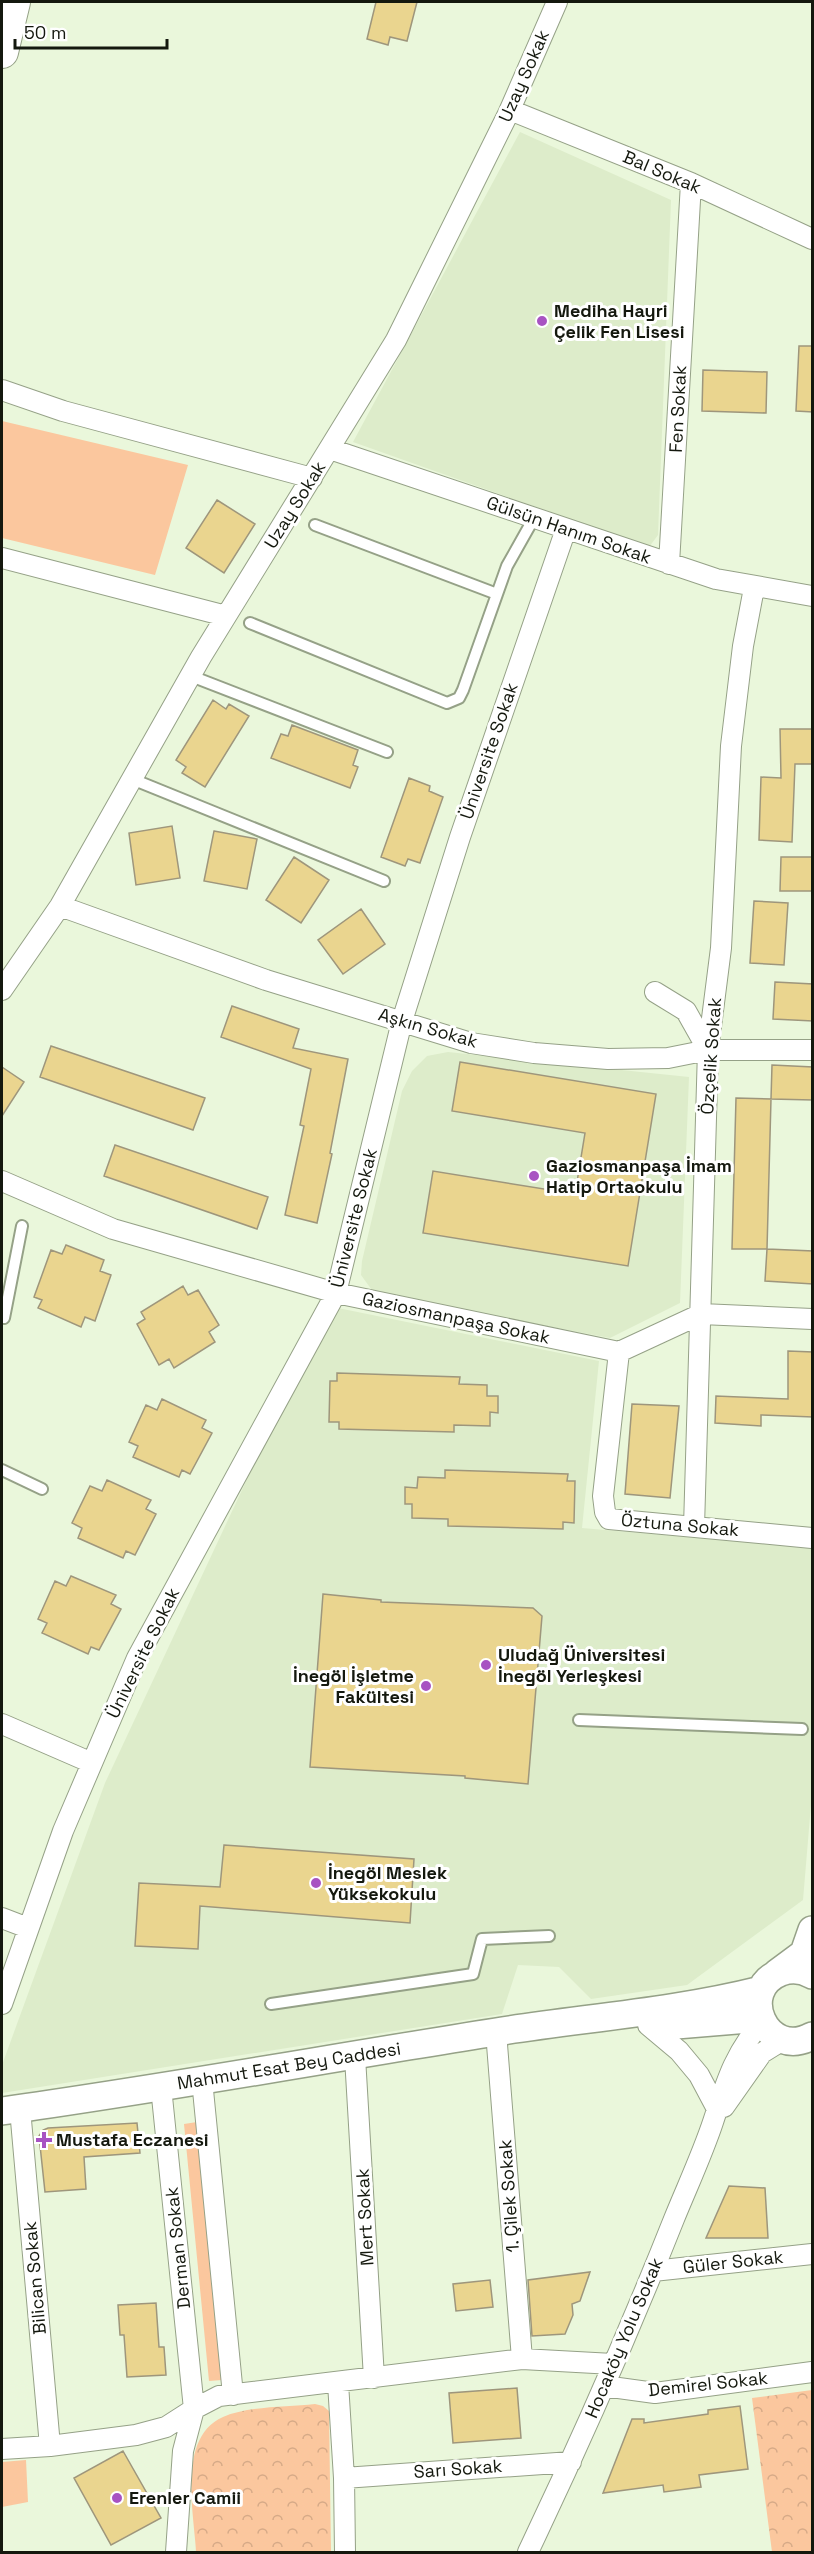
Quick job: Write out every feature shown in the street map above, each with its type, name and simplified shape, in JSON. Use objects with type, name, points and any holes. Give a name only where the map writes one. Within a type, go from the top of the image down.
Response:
[{"type":"main road","points":[[2,52],[14,2]]},
{"type":"main road","points":[[813,1930],[804,1953],[769,1982],[758,2001],[761,2020],[767,2030],[783,2040],[794,2041],[813,2036]]},
{"type":"main road","points":[[576,2021],[704,2003],[769,1982],[789,1970],[800,1970],[813,1975]]},
{"type":"main road","points":[[576,2021],[668,2026],[761,2020]]},
{"type":"main road","name":"Mahmut Esat Bey Caddesi","points":[[11,2110],[576,2021]]},
{"type":"street","name":"Uzay Sokak","points":[[2,990],[60,906],[190,676],[396,340],[510,110],[557,2]]},
{"type":"street","name":"Bal Sokak","points":[[510,110],[691,183],[813,239]]},
{"type":"street","name":"Fen Sokak","points":[[669,564],[691,183]]},
{"type":"street","points":[[2,390],[63,411],[312,478]]},
{"type":"street","name":"Gülsün Hanım Sokak","points":[[330,449],[716,579],[754,588],[813,596]]},
{"type":"street","name":"Üniversite Sokak","points":[[2,2004],[63,1831],[136,1658],[336,1293],[402,1021],[460,837],[566,529]]},
{"type":"street","points":[[2,558],[226,616]]},
{"type":"street","name":"Özçelik Sokak","points":[[694,1527],[708,1050],[721,948],[731,746],[743,646],[754,588]]},
{"type":"street","name":"Aşkın Sokak","points":[[60,906],[266,980],[471,1043],[544,1054],[608,1059],[668,1058],[708,1050],[813,1050]]},
{"type":"street","points":[[655,992],[686,1011],[708,1050]]},
{"type":"street","name":"Gaziosmanpaşa Sokak","points":[[2,1181],[113,1229],[336,1293],[619,1352]]},
{"type":"street","points":[[619,1352],[701,1314],[813,1319]]},
{"type":"street","name":"Öztuna Sokak","points":[[619,1352],[603,1496],[605,1512],[609,1519],[813,1538]]},
{"type":"street","points":[[2,1724],[92,1763]]},
{"type":"street","points":[[2,1918],[28,1928]]},
{"type":"street","points":[[715,2114],[743,2045],[761,2020]]},
{"type":"street","points":[[648,2025],[679,2051],[699,2075],[715,2114]]},
{"type":"street","name":"1. Çilek Sokak","points":[[496,2032],[522,2359]]},
{"type":"street","points":[[715,2114],[762,2053],[783,2040]]},
{"type":"street","name":"Mert Sokak","points":[[356,2057],[374,2378]]},
{"type":"street","points":[[202,2080],[233,2395]]},
{"type":"street","name":"Derman Sokak","points":[[161,2087],[194,2409]]},
{"type":"street","name":"Bilican Sokak","points":[[11,2110],[50,2446]]},
{"type":"street","name":"Hocaköy Yolu Sokak","points":[[528,2553],[614,2364],[715,2114]]},
{"type":"street","name":"Güler Sokak","points":[[653,2271],[813,2254]]},
{"type":"street","points":[[2,2449],[50,2446],[136,2435],[166,2427],[219,2396],[522,2359],[614,2364]]},
{"type":"street","name":"Demirel Sokak","points":[[604,2386],[655,2393],[813,2372]]},
{"type":"street","points":[[338,2383],[344,2478],[345,2553]]},
{"type":"street","points":[[176,2553],[183,2451],[194,2409]]},
{"type":"street","name":"Sarı Sokak","points":[[344,2478],[571,2462]]},
{"type":"lane","points":[[250,623],[447,703],[455,701],[461,694],[512,555],[534,518]]},
{"type":"lane","points":[[315,525],[497,594]]},
{"type":"lane","points":[[190,676],[387,752]]},
{"type":"lane","points":[[132,779],[384,881]]},
{"type":"lane","points":[[4,1318],[22,1226]]},
{"type":"lane","points":[[2,1470],[42,1489]]},
{"type":"lane","points":[[579,1720],[802,1729]]},
{"type":"lane","points":[[271,2004],[473,1974],[482,1939],[549,1936]]},
{"type":"shaded area","name":"Mediha Hayri Çelik Fen Lisesi","points":[[520,132],[671,200],[658,535],[649,547],[353,442]]},
{"type":"shaded area","name":"Gaziosmanpaşa İmam Hatip Ortaokulu","points":[[448,1052],[689,1077],[680,1303],[610,1338],[374,1293],[361,1275],[362,1261],[402,1091],[412,1071],[427,1056]]},
{"type":"shaded area","name":"Uludağ Üniversitesi İnegöl Yerleşkesi","points":[[328,1306],[599,1361],[582,1528],[812,1548],[812,1793],[803,1900],[687,1985],[591,1999],[559,1967],[518,1965],[502,2014],[2,2093],[2,2065],[105,1783]]},
{"type":"green space","points":[[2,421],[188,465],[155,575],[2,538]]},
{"type":"green space","points":[[197,2122],[222,2380],[209,2381],[184,2124]]},
{"type":"green space","points":[[812,2390],[812,2552],[772,2552],[752,2398]]},
{"type":"green space","points":[[315,2404],[329,2411],[331,2552],[196,2552],[192,2477],[199,2441],[209,2427],[233,2413],[268,2407]]},
{"type":"green space","points":[[26,2460],[28,2502],[2,2507],[2,2462]]},
{"type":"building","points":[[376,2],[417,2],[407,41],[390,37],[388,45],[367,39]]},
{"type":"building","points":[[799,346],[813,346],[813,412],[796,411]]},
{"type":"building","points":[[703,370],[767,372],[766,413],[702,411]]},
{"type":"building","points":[[217,500],[255,524],[224,573],[186,548]]},
{"type":"building","points":[[213,700],[226,709],[229,704],[249,716],[205,787],[182,773],[186,767],[176,760]]},
{"type":"building","points":[[292,725],[358,750],[353,765],[358,767],[350,788],[271,758],[281,734],[288,736]]},
{"type":"building","points":[[780,729],[813,729],[813,764],[795,764],[792,842],[759,840],[761,777],[781,778]]},
{"type":"building","points":[[409,778],[430,786],[429,791],[443,797],[420,863],[408,859],[405,866],[381,857]]},
{"type":"building","points":[[172,826],[180,878],[136,885],[129,833]]},
{"type":"building","points":[[214,831],[257,839],[247,889],[204,881]]},
{"type":"building","points":[[294,857],[329,880],[301,923],[266,900]]},
{"type":"building","points":[[781,857],[813,857],[813,891],[780,891]]},
{"type":"building","points":[[754,901],[788,903],[784,965],[750,963]]},
{"type":"building","points":[[361,909],[385,944],[343,974],[318,940]]},
{"type":"building","points":[[775,982],[813,984],[813,1021],[773,1019]]},
{"type":"building","points":[[232,1006],[299,1029],[293,1048],[348,1059],[330,1153],[332,1154],[317,1223],[285,1215],[304,1126],[300,1125],[311,1069],[221,1037]]},
{"type":"building","points":[[51,1046],[205,1098],[193,1130],[40,1077]]},
{"type":"building","points":[[460,1062],[656,1094],[628,1266],[423,1233],[433,1171],[575,1194],[585,1133],[452,1111]]},
{"type":"building","points":[[772,1065],[813,1067],[813,1100],[771,1099]]},
{"type":"building","points":[[2,1067],[24,1082],[2,1116]]},
{"type":"building","points":[[736,1098],[771,1099],[767,1249],[732,1249]]},
{"type":"building","points":[[115,1145],[268,1197],[257,1229],[104,1176]]},
{"type":"building","points":[[66,1245],[104,1260],[100,1271],[111,1275],[95,1321],[85,1317],[81,1327],[38,1308],[42,1300],[34,1297],[51,1250],[62,1254]]},
{"type":"building","points":[[767,1249],[813,1251],[813,1284],[765,1281]]},
{"type":"building","points":[[183,1286],[188,1295],[198,1290],[219,1325],[209,1332],[215,1342],[174,1368],[169,1359],[159,1365],[137,1324],[145,1319],[141,1312]]},
{"type":"building","points":[[788,1351],[813,1352],[813,1417],[761,1415],[761,1426],[715,1423],[716,1396],[788,1399]]},
{"type":"building","points":[[337,1373],[460,1377],[459,1384],[487,1385],[487,1396],[498,1396],[498,1413],[490,1412],[490,1426],[454,1425],[454,1432],[339,1429],[339,1422],[329,1422],[330,1381],[337,1381]]},
{"type":"building","points":[[162,1399],[206,1420],[202,1428],[212,1433],[190,1474],[182,1470],[179,1477],[133,1457],[138,1446],[129,1442],[146,1405],[157,1410]]},
{"type":"building","points":[[632,1404],[679,1406],[670,1498],[625,1494]]},
{"type":"building","points":[[445,1470],[568,1474],[567,1481],[575,1481],[574,1523],[563,1522],[563,1529],[448,1526],[448,1519],[412,1518],[412,1504],[405,1504],[405,1487],[417,1488],[418,1477],[445,1478]]},
{"type":"building","points":[[107,1480],[151,1500],[146,1509],[156,1514],[135,1555],[126,1551],[123,1558],[78,1538],[82,1528],[72,1523],[90,1486],[102,1491]]},
{"type":"building","points":[[71,1576],[116,1595],[111,1604],[121,1609],[99,1650],[91,1647],[88,1654],[42,1633],[47,1623],[38,1619],[55,1581],[66,1586]]},
{"type":"building","name":"İnegöl İşletme Fakültesi","points":[[323,1594],[381,1600],[381,1602],[533,1608],[542,1616],[528,1784],[465,1778],[465,1776],[310,1767]]},
{"type":"building","name":"İnegöl Meslek Yüksekokulu","points":[[224,1845],[414,1859],[410,1923],[200,1906],[198,1949],[135,1946],[139,1883],[220,1887]]},
{"type":"building","points":[[137,2123],[140,2153],[84,2157],[86,2189],[45,2192],[39,2136],[43,2130]]},
{"type":"building","points":[[729,2186],[765,2188],[768,2238],[706,2238]]},
{"type":"building","points":[[590,2272],[580,2301],[572,2304],[573,2315],[565,2334],[532,2336],[528,2280]]},
{"type":"building","points":[[490,2280],[493,2307],[456,2311],[453,2284]]},
{"type":"building","points":[[156,2303],[159,2347],[164,2347],[166,2375],[127,2377],[124,2335],[120,2335],[118,2305]]},
{"type":"building","points":[[517,2388],[521,2438],[453,2443],[449,2393]]},
{"type":"building","points":[[740,2406],[748,2469],[699,2475],[701,2487],[664,2492],[663,2485],[603,2493],[632,2419],[644,2419],[644,2423],[708,2414],[708,2410]]},
{"type":"building","name":"Erenler Camii","points":[[123,2451],[161,2518],[111,2545],[74,2478]]},
{"type":"place","name":"Mediha Hayri Çelik Fen Lisesi","points":[[542,321]]},
{"type":"place","name":"Gaziosmanpaşa İmam Hatip Ortaokulu","points":[[534,1176]]},
{"type":"place","name":"Uludağ Üniversitesi İnegöl Yerleşkesi","points":[[486,1665]]},
{"type":"place","name":"İnegöl İşletme Fakültesi","points":[[426,1686]]},
{"type":"place","name":"İnegöl Meslek Yüksekokulu","points":[[316,1883]]},
{"type":"place","name":"Mustafa Eczanesi","points":[[44,2140]]},
{"type":"place","name":"Erenler Camii","points":[[117,2498]]}]
